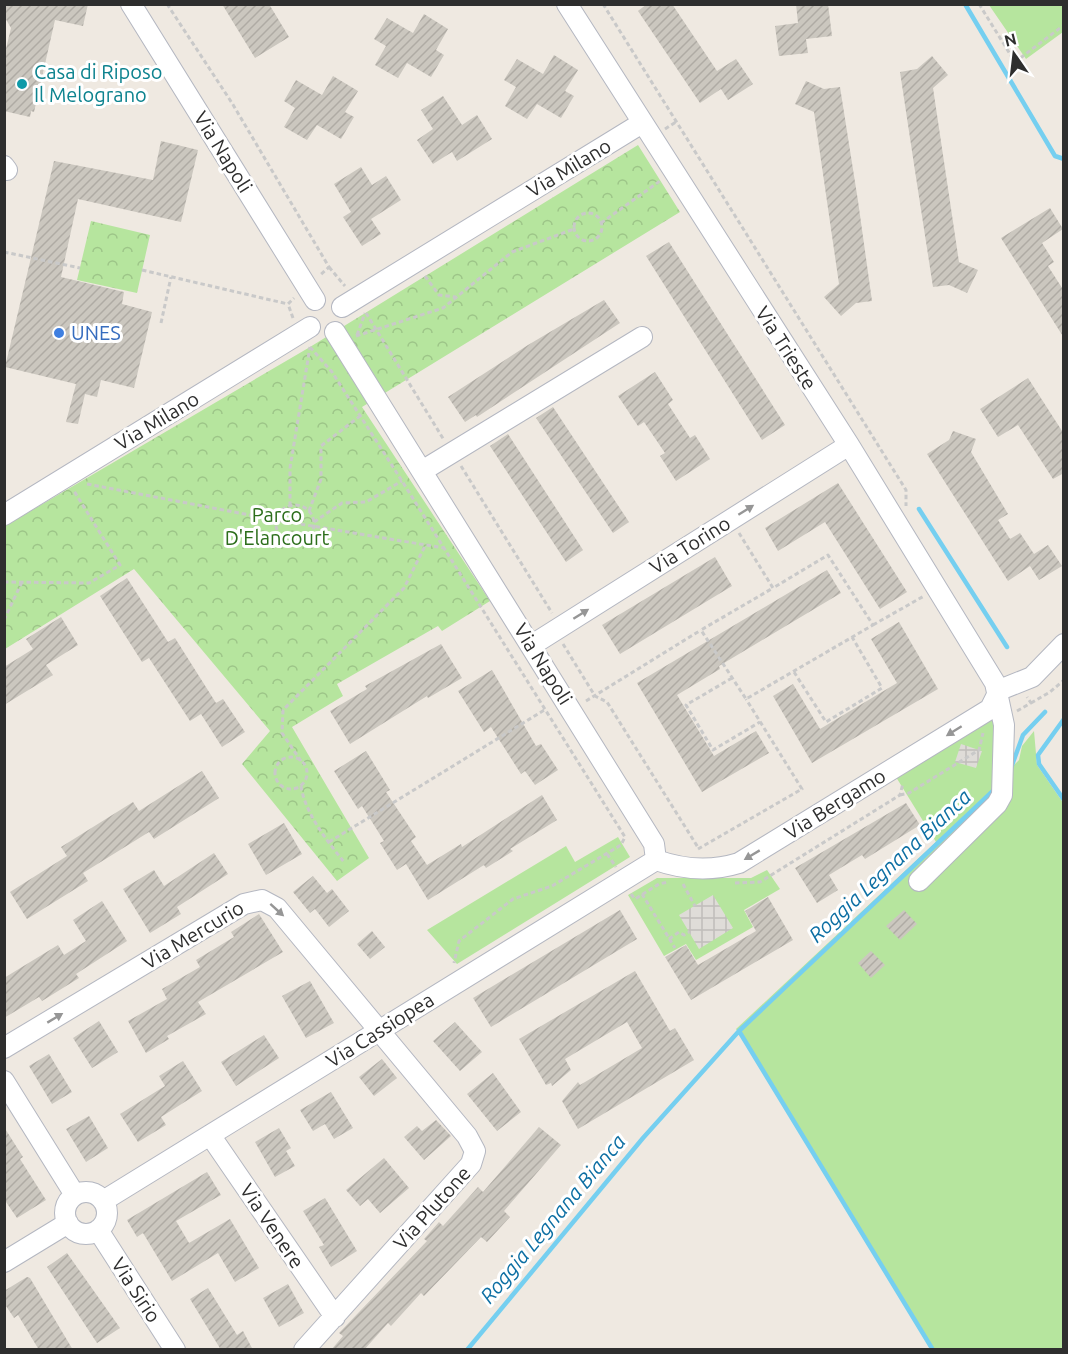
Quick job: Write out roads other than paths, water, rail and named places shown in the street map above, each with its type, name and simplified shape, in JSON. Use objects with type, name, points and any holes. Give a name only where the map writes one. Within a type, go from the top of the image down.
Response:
[{"type":"street","name":"Via Napoli","points":[[131,4],[311,293]]},
{"type":"street","name":"Via Trieste","points":[[567,4],[849,445],[994,683],[1004,719],[1002,795],[997,804],[920,881]]},
{"type":"street","name":"Via Milano","points":[[349,303],[642,123]]},
{"type":"street","points":[[311,293],[349,303],[343,320],[335,332],[306,336],[311,293]]},
{"type":"street","name":"Via Napoli","points":[[335,332],[654,844],[656,860]]},
{"type":"street","name":"Via Milano","points":[[4,515],[306,336]]},
{"type":"street","points":[[422,471],[642,337]]},
{"type":"street","name":"Via Torino","points":[[532,645],[849,445]]},
{"type":"street","points":[[997,693],[1032,677],[1064,644]]},
{"type":"street","name":"Via Bergamo","points":[[656,860],[676,867],[700,869],[739,863],[990,709],[997,693]]},
{"type":"street","name":"Via Cassiopea","points":[[103,1201],[656,860]]},
{"type":"street","name":"Via Mercurio","points":[[4,1048],[244,904],[258,900],[270,903],[280,910],[379,1031]]},
{"type":"street","name":"Via Plutone","points":[[304,1350],[471,1164],[475,1156],[474,1147],[467,1136],[379,1031]]},
{"type":"street","points":[[4,1081],[75,1195]]},
{"type":"street","name":"Via Venere","points":[[210,1135],[335,1317]]},
{"type":"street","points":[[93,1193],[103,1201],[106,1206],[106,1220],[98,1230],[84,1234],[72,1228],[68,1222],[67,1204],[75,1195],[93,1193]]},
{"type":"street","points":[[4,1262],[68,1222]]},
{"type":"street","name":"Via Sirio","points":[[98,1230],[175,1350]]},
{"type":"waterway","points":[[965,4],[1055,156],[1064,159]]},
{"type":"waterway","name":"Roggia Legnana Bianca","points":[[919,509],[1007,647]]},
{"type":"waterway","name":"Roggia Legnana Bianca","points":[[1011,768],[1023,735],[1045,712]]},
{"type":"waterway","points":[[1064,719],[1038,755],[1039,764],[1064,800]]},
{"type":"waterway","name":"Roggia Legnana Bianca","points":[[467,1350],[643,1138],[739,1031],[995,789]]},
{"type":"waterway","name":"Roggia Legnana Bianca","points":[[739,1031],[933,1350]]},
{"type":"place","name":"Casa di Riposo Il Melograno","points":[[22,84]]},
{"type":"place","name":"UNES","points":[[59,333]]},
{"type":"park label","name":"Parco D'Elancourt","points":[[277,526]]}]
